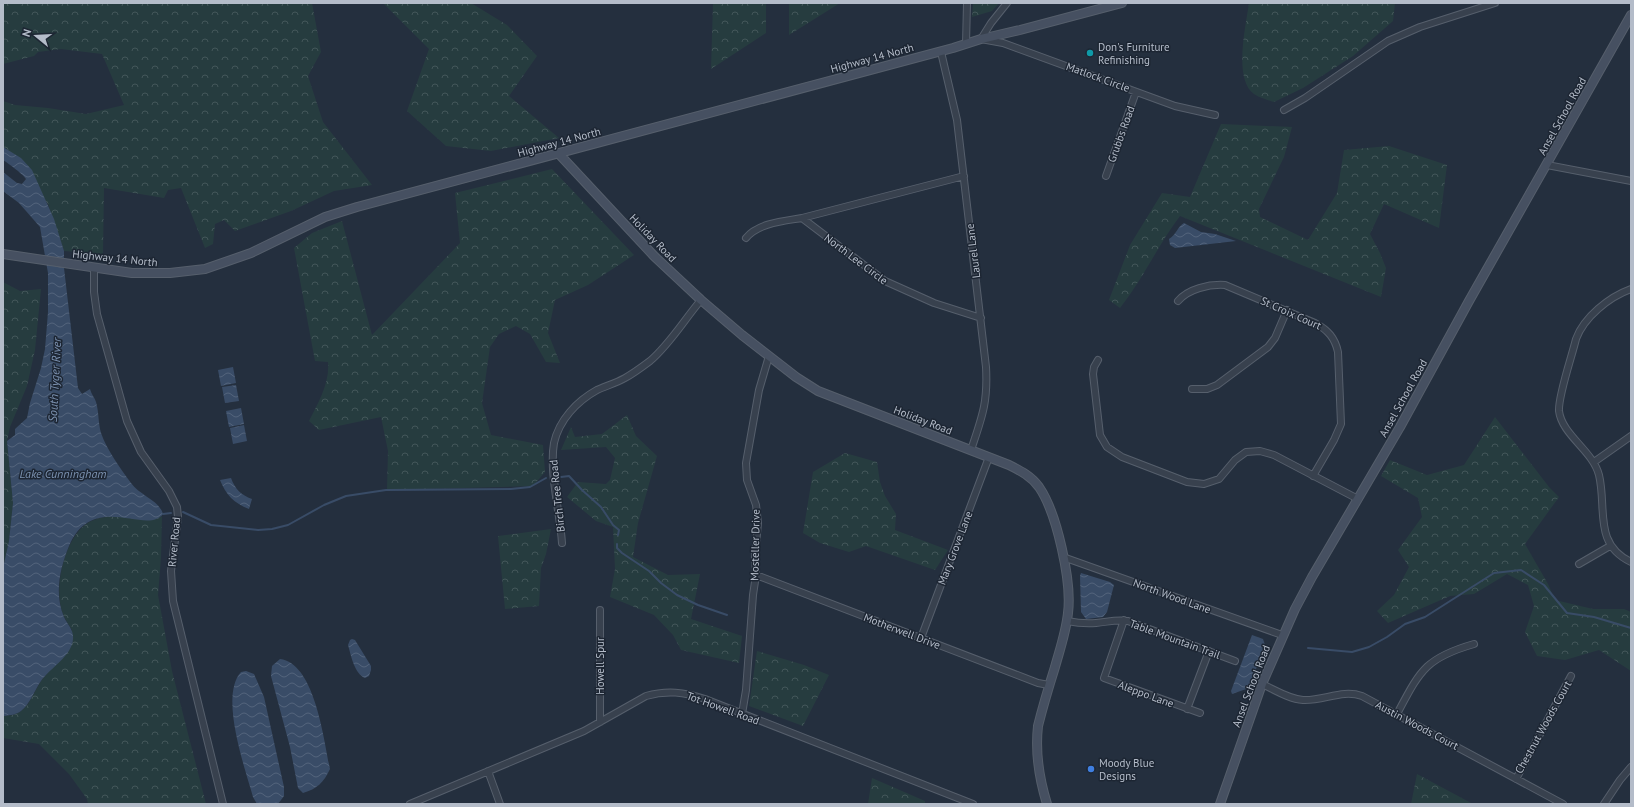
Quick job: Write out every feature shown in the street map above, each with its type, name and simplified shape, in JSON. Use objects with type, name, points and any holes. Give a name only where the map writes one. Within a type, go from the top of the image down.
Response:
[{"type":"street","points":[[966,44],[967,3]]},
{"type":"street","points":[[981,38],[1007,3]]},
{"type":"street","name":"Highway 14 North","points":[[3,254],[132,273],[158,274],[205,269],[251,253],[314,222],[338,213],[941,52],[981,38],[1020,30],[1122,3]]},
{"type":"street","points":[[1284,110],[1327,83],[1370,52],[1399,36],[1435,21],[1495,3]]},
{"type":"street","name":"Ansel School Road","points":[[1220,804],[1262,684],[1282,636],[1312,577],[1400,427],[1631,15]]},
{"type":"street","name":"Matlock Circle","points":[[981,38],[1003,43],[1175,106],[1215,115]]},
{"type":"street","name":"Laurel Lane","points":[[941,52],[957,120],[986,367],[987,393],[982,419],[971,450]]},
{"type":"street","name":"Grubbs Road","points":[[1106,176],[1136,92]]},
{"type":"street","name":"Holiday Road","points":[[559,154],[654,256],[701,300],[796,377],[818,391],[989,457],[1022,472],[1038,486],[1052,516],[1059,536],[1069,589],[1067,621],[1038,726],[1036,740],[1038,768],[1047,804]]},
{"type":"street","points":[[1547,165],[1631,180]]},
{"type":"street","points":[[746,238],[752,232],[780,222],[802,218],[964,176]]},
{"type":"street","name":"North Lee Circle","points":[[802,218],[885,281],[934,303],[981,318]]},
{"type":"street","name":"River Road","points":[[94,267],[96,314],[128,422],[141,452],[169,491],[177,507],[178,517],[171,571],[173,601],[223,804]]},
{"type":"street","name":"St Croix Court","points":[[1178,301],[1183,295],[1194,290],[1221,285],[1236,289],[1287,310],[1324,328],[1334,338],[1338,352],[1341,424],[1334,440],[1313,476]]},
{"type":"street","points":[[1631,289],[1620,294],[1600,308],[1580,329],[1560,401],[1560,412],[1564,424],[1594,462],[1599,476],[1604,528],[1610,546],[1618,554],[1631,562]]},
{"type":"street","name":"Birch Tree Road","points":[[562,543],[553,459],[555,441],[559,428],[573,409],[586,397],[626,378],[651,360],[668,342],[701,300]]},
{"type":"street","points":[[1192,389],[1207,389],[1217,385],[1268,347],[1275,338],[1287,310]]},
{"type":"street","name":"Mosteller Drive","points":[[742,714],[746,690],[756,575],[755,555],[758,513],[747,480],[746,463],[759,390],[769,356]]},
{"type":"street","points":[[1098,360],[1094,367],[1093,374],[1099,430],[1104,444],[1114,453],[1187,482],[1198,484],[1215,481],[1224,474],[1240,456],[1253,450],[1260,450],[1274,455],[1358,499]]},
{"type":"street","points":[[1594,462],[1631,436]]},
{"type":"street","name":"Mary Grove Lane","points":[[921,638],[989,457]]},
{"type":"street","points":[[1579,564],[1610,546]]},
{"type":"street","name":"North Wood Lane","points":[[1063,556],[1282,636]]},
{"type":"street","name":"Motherwell Drive","points":[[756,575],[1038,683],[1049,685]]},
{"type":"street","name":"Howell Spur","points":[[600,610],[600,722]]},
{"type":"street","name":"Table Mountain Trail","points":[[1067,621],[1084,624],[1110,620],[1124,620],[1235,660]]},
{"type":"street","name":"Aleppo Lane","points":[[1124,620],[1104,678],[1200,713]]},
{"type":"street","points":[[1397,714],[1413,685],[1427,666],[1445,654],[1474,644]]},
{"type":"street","points":[[1187,709],[1209,651]]},
{"type":"street","name":"Chestnut Woods Court","points":[[1516,779],[1571,676]]},
{"type":"street","name":"Austin Woods Court","points":[[1262,684],[1286,695],[1303,700],[1343,693],[1355,694],[1397,714],[1563,804]]},
{"type":"street","name":"Tot Howell Road","points":[[410,804],[584,731],[634,701],[650,695],[665,692],[690,694],[974,804]]},
{"type":"street","points":[[1604,804],[1620,780],[1631,767]]},
{"type":"street","points":[[488,771],[500,804]]},
{"type":"green space","points":[[3,3],[312,3],[321,52],[308,76],[323,122],[372,185],[334,191],[291,211],[235,231],[224,220],[215,224],[213,244],[205,248],[181,188],[168,190],[164,198],[104,188],[103,254],[64,251],[48,204],[8,150],[3,147],[3,101],[15,105],[86,114],[124,105],[102,54],[61,49],[38,52],[34,56],[3,64]]},
{"type":"green space","points":[[383,3],[471,3],[507,25],[537,56],[509,96],[559,138],[491,151],[446,146],[407,111],[429,49]]},
{"type":"green space","points":[[713,3],[766,3],[766,33],[711,69]]},
{"type":"green space","points":[[789,3],[840,3],[789,35]]},
{"type":"green space","points":[[973,3],[999,3],[992,11],[972,17]]},
{"type":"green space","points":[[1249,3],[1395,3],[1393,21],[1353,56],[1303,88],[1274,102],[1254,94],[1248,87],[1244,77],[1242,51]]},
{"type":"green space","points":[[1221,124],[1292,127],[1284,157],[1259,209],[1260,217],[1308,240],[1337,193],[1344,150],[1389,146],[1447,165],[1439,228],[1384,204],[1370,234],[1386,268],[1381,297],[1180,216],[1120,308],[1109,300],[1130,245],[1162,193],[1190,197]]},
{"type":"green space","points":[[552,169],[634,255],[588,285],[555,300],[548,333],[560,363],[546,362],[530,334],[516,326],[499,334],[490,347],[482,403],[491,435],[543,445],[545,472],[533,486],[387,490],[388,451],[381,417],[319,430],[309,421],[325,385],[328,362],[315,361],[294,248],[312,233],[342,221],[372,335],[460,243],[455,193]]},
{"type":"green space","points":[[3,282],[20,291],[41,289],[35,350],[27,386],[10,427],[7,441],[13,503],[9,541],[3,568]]},
{"type":"green space","points":[[627,415],[636,436],[657,456],[638,523],[633,557],[668,575],[700,574],[691,619],[742,636],[739,663],[681,650],[673,635],[654,615],[610,597],[615,569],[613,527],[596,521],[567,497],[578,482],[606,484],[610,480],[615,458],[606,447],[561,450],[571,427],[575,437],[602,434]]},
{"type":"green space","points":[[1495,417],[1549,487],[1559,497],[1525,544],[1548,584],[1555,600],[1593,609],[1624,609],[1631,612],[1631,671],[1599,650],[1565,660],[1537,656],[1525,632],[1534,606],[1528,585],[1507,574],[1474,594],[1450,596],[1388,623],[1377,611],[1394,595],[1409,567],[1398,550],[1422,517],[1418,498],[1381,476],[1390,460],[1427,475],[1464,465]]},
{"type":"green space","points":[[845,453],[877,462],[880,482],[885,496],[896,514],[895,530],[948,550],[935,570],[866,546],[849,552],[820,543],[803,533],[813,472]]},
{"type":"green space","points":[[162,515],[158,595],[172,671],[206,804],[88,804],[87,799],[69,774],[39,744],[3,738],[3,716],[13,715],[20,712],[28,704],[41,681],[50,670],[72,630],[61,609],[59,592],[62,567],[71,543],[77,533],[85,525],[101,518],[118,516],[161,517]]},
{"type":"green space","points":[[551,529],[546,554],[541,568],[539,606],[505,609],[498,536]]},
{"type":"green space","points":[[757,651],[804,665],[829,675],[803,726],[749,706]]},
{"type":"green space","points":[[1417,774],[1473,804],[1411,804]]},
{"type":"green space","points":[[872,778],[925,801],[925,804],[868,804]]},
{"type":"water","name":"Lake Cunningham","points":[[3,147],[21,158],[32,170],[54,219],[64,251],[64,268],[78,388],[82,394],[90,389],[97,406],[101,433],[118,465],[131,483],[153,501],[161,509],[163,514],[155,519],[145,520],[105,517],[92,520],[79,529],[69,546],[59,581],[59,599],[64,617],[73,636],[72,645],[65,656],[41,681],[24,708],[13,715],[4,716],[3,568],[9,541],[13,503],[7,441],[15,435],[15,429],[27,418],[41,368],[45,349],[48,312],[48,273],[40,227],[19,203],[3,191],[3,172],[17,183],[22,184],[26,179],[3,160]]},
{"type":"water","points":[[1184,223],[1201,232],[1215,234],[1236,241],[1175,248],[1170,245],[1169,239]]},
{"type":"water","points":[[233,367],[236,383],[221,386],[218,370]]},
{"type":"water","points":[[236,385],[239,401],[225,403],[222,387]]},
{"type":"water","points":[[241,408],[244,424],[229,427],[226,411]]},
{"type":"water","points":[[244,425],[247,441],[233,444],[230,428]]},
{"type":"water","points":[[231,478],[239,491],[252,499],[249,509],[231,498],[225,490],[220,480]]},
{"type":"water","points":[[1081,573],[1110,582],[1114,585],[1107,612],[1103,617],[1086,619],[1081,612]]},
{"type":"water","points":[[1252,635],[1263,639],[1265,645],[1249,688],[1232,694],[1231,691]]},
{"type":"water","points":[[352,639],[355,640],[371,666],[369,676],[365,678],[358,672],[352,659],[348,645]]},
{"type":"water","points":[[280,659],[292,664],[302,674],[310,688],[321,723],[330,769],[320,784],[303,793],[298,788],[290,747],[271,676],[272,666]]},
{"type":"water","points":[[246,671],[254,674],[264,697],[284,787],[284,796],[278,804],[257,804],[253,797],[240,751],[233,714],[232,698],[235,683],[241,672]]},
{"type":"waterway","points":[[561,477],[569,476],[601,507],[613,525],[619,530],[618,535]]},
{"type":"waterway","points":[[183,512],[211,525],[258,530],[272,529],[288,525],[324,505],[346,496],[386,490],[511,489],[530,487],[546,478]]},
{"type":"waterway","points":[[163,514],[171,513]]},
{"type":"waterway","points":[[617,544],[617,548],[622,553],[649,571],[661,583],[677,595],[698,605],[727,615]]},
{"type":"waterway","points":[[1308,648],[1352,652],[1369,647],[1387,637],[1405,624],[1425,617],[1494,573],[1521,570],[1544,585],[1567,613],[1594,617],[1631,628]]},
{"type":"place","name":"Don's Furniture Refinishing","points":[[1090,53]]},
{"type":"place","name":"Moody Blue Designs","points":[[1091,769]]},
{"type":"water label","name":"South Tyger River","points":[[55,380]]}]
